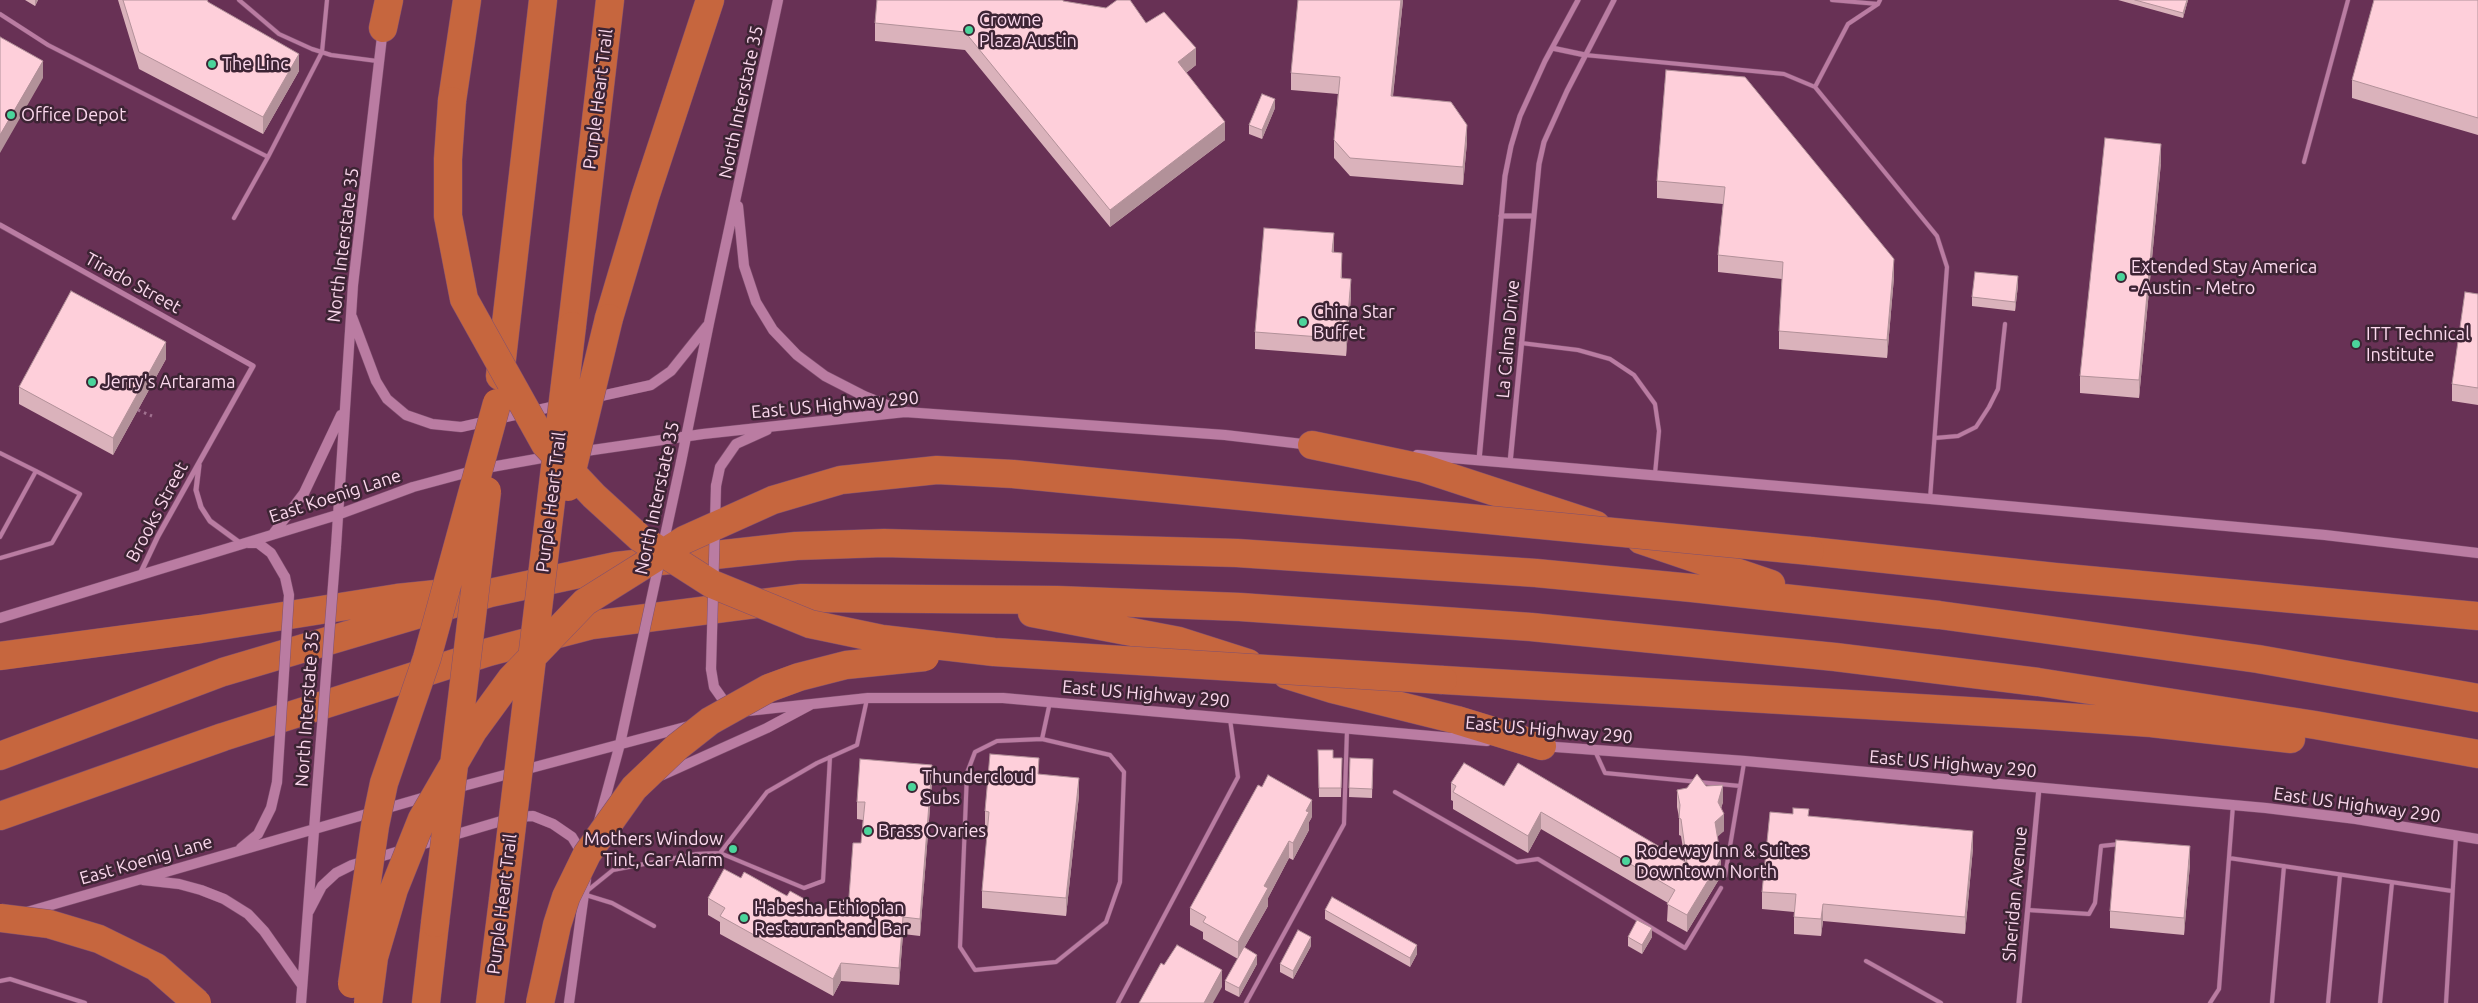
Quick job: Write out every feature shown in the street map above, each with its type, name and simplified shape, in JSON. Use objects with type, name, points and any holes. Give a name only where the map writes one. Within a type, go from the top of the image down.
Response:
[{"type":"highway","points":[[383,28],[387,0]]},
{"type":"highway","points":[[467,0],[452,100],[448,159],[448,216],[464,299],[546,444],[594,496],[640,538],[712,584],[810,624],[882,639],[994,652],[2036,715],[2151,723],[2313,742],[2466,752]]},
{"type":"highway","points":[[426,1003],[497,403],[503,334],[518,229],[543,0]]},
{"type":"highway","name":"Purple Heart Trail","points":[[490,1003],[610,0]]},
{"type":"highway","points":[[539,605],[609,318],[648,188],[710,0]]},
{"type":"highway","points":[[349,1003],[374,826],[384,783],[427,658],[497,403]]},
{"type":"highway","points":[[1312,445],[1422,468],[1733,572],[1837,603]]},
{"type":"highway","points":[[368,1003],[374,957],[394,889],[422,819],[473,731],[511,679],[585,602],[684,540],[773,500],[841,480],[937,470],[1014,474],[2242,595],[2478,616]]},
{"type":"highway","points":[[0,756],[223,672],[490,593],[616,566],[796,546],[884,543],[1227,553],[1536,573],[1939,615],[2258,659],[2478,698]]},
{"type":"highway","points":[[0,656],[201,629],[397,598],[439,593],[490,593]]},
{"type":"highway","points":[[2242,595],[2478,630]]},
{"type":"highway","points":[[0,816],[223,738],[489,652],[592,625],[802,598],[886,597],[1057,600],[1240,607],[1531,627],[1944,670],[2297,722],[2466,752]]},
{"type":"highway","points":[[886,597],[1045,615],[1179,641],[1332,689],[1458,720],[1542,746]]},
{"type":"highway","points":[[540,1003],[557,925],[566,897],[587,854],[634,788],[677,747],[710,721],[769,688],[798,677],[846,665],[899,658],[994,652]]},
{"type":"highway","points":[[0,919],[49,924],[99,939],[156,967],[197,1003]]},
{"type":"main road","name":"North Interstate 35","points":[[569,1003],[588,862],[620,744],[688,436],[709,323],[778,0]]},
{"type":"main road","name":"North Interstate 35","points":[[301,1003],[336,547],[350,314],[381,61],[383,28]]},
{"type":"main road","points":[[738,193],[744,266],[756,302],[773,330],[797,355],[825,376],[864,396],[906,412]]},
{"type":"main road","points":[[350,314],[376,381],[387,399],[406,415],[432,424],[461,427],[651,385],[671,371],[709,323]]},
{"type":"main road","points":[[273,534],[304,493],[344,410]]},
{"type":"main road","name":"East US Highway 290","points":[[688,436],[906,412],[1225,435],[1655,477],[1930,498],[2325,535],[2478,554]]},
{"type":"main road","points":[[746,711],[726,704],[714,687],[711,670],[716,486],[720,467],[736,444],[775,426]]},
{"type":"main road","name":"East Koenig Lane","points":[[0,618],[337,515],[413,487],[480,469],[569,453],[688,436]]},
{"type":"main road","points":[[238,851],[258,834],[271,808],[276,782],[289,595],[285,578],[271,553],[258,544],[240,544]]},
{"type":"main road","name":"East US Highway 290","points":[[620,744],[746,711],[815,702],[868,698],[944,697],[1050,702],[1595,751],[1744,761],[2232,806],[2356,819],[2478,839]]},
{"type":"main road","points":[[588,862],[610,814],[636,785],[662,776],[758,732],[815,702]]},
{"type":"main road","name":"East Koenig Lane","points":[[0,919],[315,828],[620,744]]},
{"type":"main road","points":[[309,911],[322,886],[336,873],[352,865],[515,817],[533,816],[553,824],[572,837],[588,862]]},
{"type":"main road","points":[[137,880],[179,884],[201,890],[224,899],[248,914],[264,931],[302,984]]},
{"type":"street","name":"La Calma Drive","points":[[1479,461],[1505,176],[1511,146],[1520,116],[1552,48],[1578,0]]},
{"type":"street","name":"La Calma Drive","points":[[1510,464],[1539,164],[1544,142],[1614,0]]},
{"type":"street","points":[[1552,48],[1586,55]]},
{"type":"street","points":[[1502,216],[1533,216]]},
{"type":"street","name":"Tirado Street","points":[[0,225],[253,366]]},
{"type":"street","name":"Brooks Street","points":[[140,576],[158,536],[253,366]]},
{"type":"street","name":"Brooks Street","points":[[199,462],[196,490],[201,507],[210,521],[240,544]]},
{"type":"street","name":"Sheridan Avenue","points":[[2020,1003],[2039,788]]},
{"type":"lane","points":[[239,0],[280,34],[322,52],[381,61]]},
{"type":"lane","points":[[234,218],[322,52],[327,0]]},
{"type":"lane","points":[[1832,0],[1879,2]]},
{"type":"lane","points":[[2304,162],[2348,0]]},
{"type":"lane","points":[[1815,88],[1848,24],[1879,2]]},
{"type":"lane","points":[[0,14],[48,45],[268,157]]},
{"type":"lane","points":[[1586,55],[1784,74],[1815,88],[1937,236],[1946,267],[1930,498]]},
{"type":"lane","points":[[1935,438],[1958,436],[1976,427],[1990,407],[1998,389],[2005,324]]},
{"type":"lane","points":[[1521,343],[1578,350],[1610,360],[1634,375],[1655,404],[1659,432],[1655,477]]},
{"type":"lane","points":[[0,453],[80,494],[52,544],[0,558]]},
{"type":"lane","points":[[0,537],[36,471]]},
{"type":"lane","points":[[720,853],[767,792],[830,757],[857,745],[868,698]]},
{"type":"lane","points":[[1042,739],[1050,702]]},
{"type":"lane","points":[[1118,1003],[1238,777],[1230,718]]},
{"type":"lane","points":[[1246,1003],[1344,824],[1347,729]]},
{"type":"lane","points":[[1042,739],[1110,755],[1124,772],[1120,882],[1106,922],[1056,962],[975,970],[960,947],[967,773],[975,752],[997,741],[1042,739]]},
{"type":"lane","points":[[1595,751],[1605,773],[1740,786]]},
{"type":"lane","points":[[583,894],[613,870],[696,854],[720,853],[804,888],[822,881],[830,757]]},
{"type":"lane","points":[[1725,876],[1744,761]]},
{"type":"lane","points":[[1395,792],[1517,862],[1538,859],[1685,948],[1721,888]]},
{"type":"lane","points":[[2210,1003],[2219,988],[2232,806]]},
{"type":"lane","points":[[2446,1003],[2456,835]]},
{"type":"lane","points":[[2028,910],[2089,914],[2095,903],[2101,846],[2111,843],[2129,845]]},
{"type":"lane","points":[[2229,858],[2452,891]]},
{"type":"lane","points":[[2272,1003],[2284,866]]},
{"type":"lane","points":[[2328,1003],[2340,875]]},
{"type":"lane","points":[[2380,1003],[2392,882]]},
{"type":"lane","points":[[583,894],[612,903],[654,926]]},
{"type":"lane","points":[[1866,961],[1942,1003]]},
{"type":"lane","points":[[0,980],[10,979],[85,1003]]},
{"type":"path","points":[[138,410],[152,416]]},
{"type":"building","name":"The Linc","points":[[123,0],[207,0],[299,54],[263,117],[139,52]]},
{"type":"building","points":[[877,0],[1063,0],[1106,8],[1117,0],[1130,0],[1146,23],[1164,12],[1196,48],[1178,62],[1225,122],[1110,210],[965,32],[875,23]]},
{"type":"building","points":[[1298,0],[1401,0],[1391,96],[1451,102],[1467,125],[1463,167],[1350,158],[1334,140],[1340,77],[1291,73]]},
{"type":"building","points":[[2135,0],[2187,0],[2183,13]]},
{"type":"building","points":[[2374,0],[2478,0],[2478,118],[2352,80]]},
{"type":"building","name":"Office Depot","points":[[0,37],[43,61],[0,135]]},
{"type":"building","points":[[1666,70],[1745,77],[1894,259],[1887,340],[1779,331],[1783,262],[1718,255],[1725,187],[1657,181]]},
{"type":"building","points":[[1262,94],[1275,99],[1262,130],[1249,125]]},
{"type":"building","name":"Extended Stay America - Austin - Metro","points":[[2105,138],[2161,144],[2139,380],[2080,376]]},
{"type":"building","name":"China Star Buffet","points":[[1264,228],[1334,233],[1332,252],[1342,253],[1341,278],[1351,279],[1346,339],[1255,332]]},
{"type":"building","points":[[1975,272],[2018,276],[2015,302],[1972,297]]},
{"type":"building","name":"Jerry's Artarama","points":[[71,291],[166,342],[113,438],[19,387]]},
{"type":"building","points":[[2465,292],[2478,294],[2478,388],[2452,384]]},
{"type":"building","points":[[1318,750],[1333,750],[1333,758],[1342,758],[1341,788],[1319,788]]},
{"type":"building","points":[[990,754],[1039,758],[1038,774],[1079,778],[1066,898],[982,891],[989,812],[985,811]]},
{"type":"building","points":[[1350,758],[1373,759],[1372,789],[1349,788]]},
{"type":"building","points":[[860,759],[932,765],[920,919],[903,917],[899,968],[841,963],[833,979],[720,916],[725,908],[708,898],[724,869],[741,878],[744,872],[787,896],[790,891],[824,910],[849,897],[853,843],[861,843],[865,802],[857,802]]},
{"type":"building","name":"Rodeway Inn & Suites Downtown North","points":[[1464,763],[1504,786],[1518,763],[1687,863],[1681,819],[1679,818],[1680,805],[1677,790],[1687,788],[1697,774],[1706,786],[1723,785],[1718,802],[1724,814],[1715,822],[1721,859],[1687,915],[1667,904],[1675,890],[1541,812],[1528,836],[1453,792],[1456,786],[1451,783]]},
{"type":"building","points":[[1268,775],[1312,800],[1306,811],[1309,812],[1293,843],[1289,841],[1264,886],[1268,888],[1238,942],[1203,922],[1206,917],[1190,908],[1258,785],[1262,787]]},
{"type":"building","points":[[1793,808],[1809,809],[1808,816],[1973,831],[1965,917],[1823,904],[1821,919],[1794,917],[1796,894],[1762,892],[1770,812],[1793,814]]},
{"type":"building","points":[[2116,840],[2190,846],[2184,918],[2110,911]]},
{"type":"building","points":[[1332,897],[1417,945],[1410,958],[1325,910]]},
{"type":"building","points":[[1637,920],[1652,928],[1642,945],[1628,937]]},
{"type":"building","points":[[1298,930],[1311,937],[1293,971],[1280,964]]},
{"type":"building","points":[[1177,945],[1222,970],[1204,1003],[1139,1003],[1161,963],[1164,965]]},
{"type":"building","points":[[1244,947],[1257,955],[1239,988],[1225,981]]},
{"type":"place","name":"Crowne Plaza Austin","points":[[969,30]]},
{"type":"place","name":"The Linc","points":[[212,64]]},
{"type":"place","name":"Office Depot","points":[[11,115]]},
{"type":"place","name":"Extended Stay America - Austin - Metro","points":[[2121,277]]},
{"type":"place","name":"China Star Buffet","points":[[1303,322]]},
{"type":"place","name":"ITT Technical Institute","points":[[2356,344]]},
{"type":"place","name":"Jerry's Artarama","points":[[92,382]]},
{"type":"place","name":"Thundercloud Subs","points":[[912,787]]},
{"type":"place","name":"Brass Ovaries","points":[[868,831]]},
{"type":"place","name":"Mothers Window Tint, Car Alarm","points":[[733,849]]},
{"type":"place","name":"Rodeway Inn & Suites Downtown North","points":[[1626,861]]},
{"type":"place","name":"Habesha Ethiopian Restaurant and Bar","points":[[744,918]]}]
